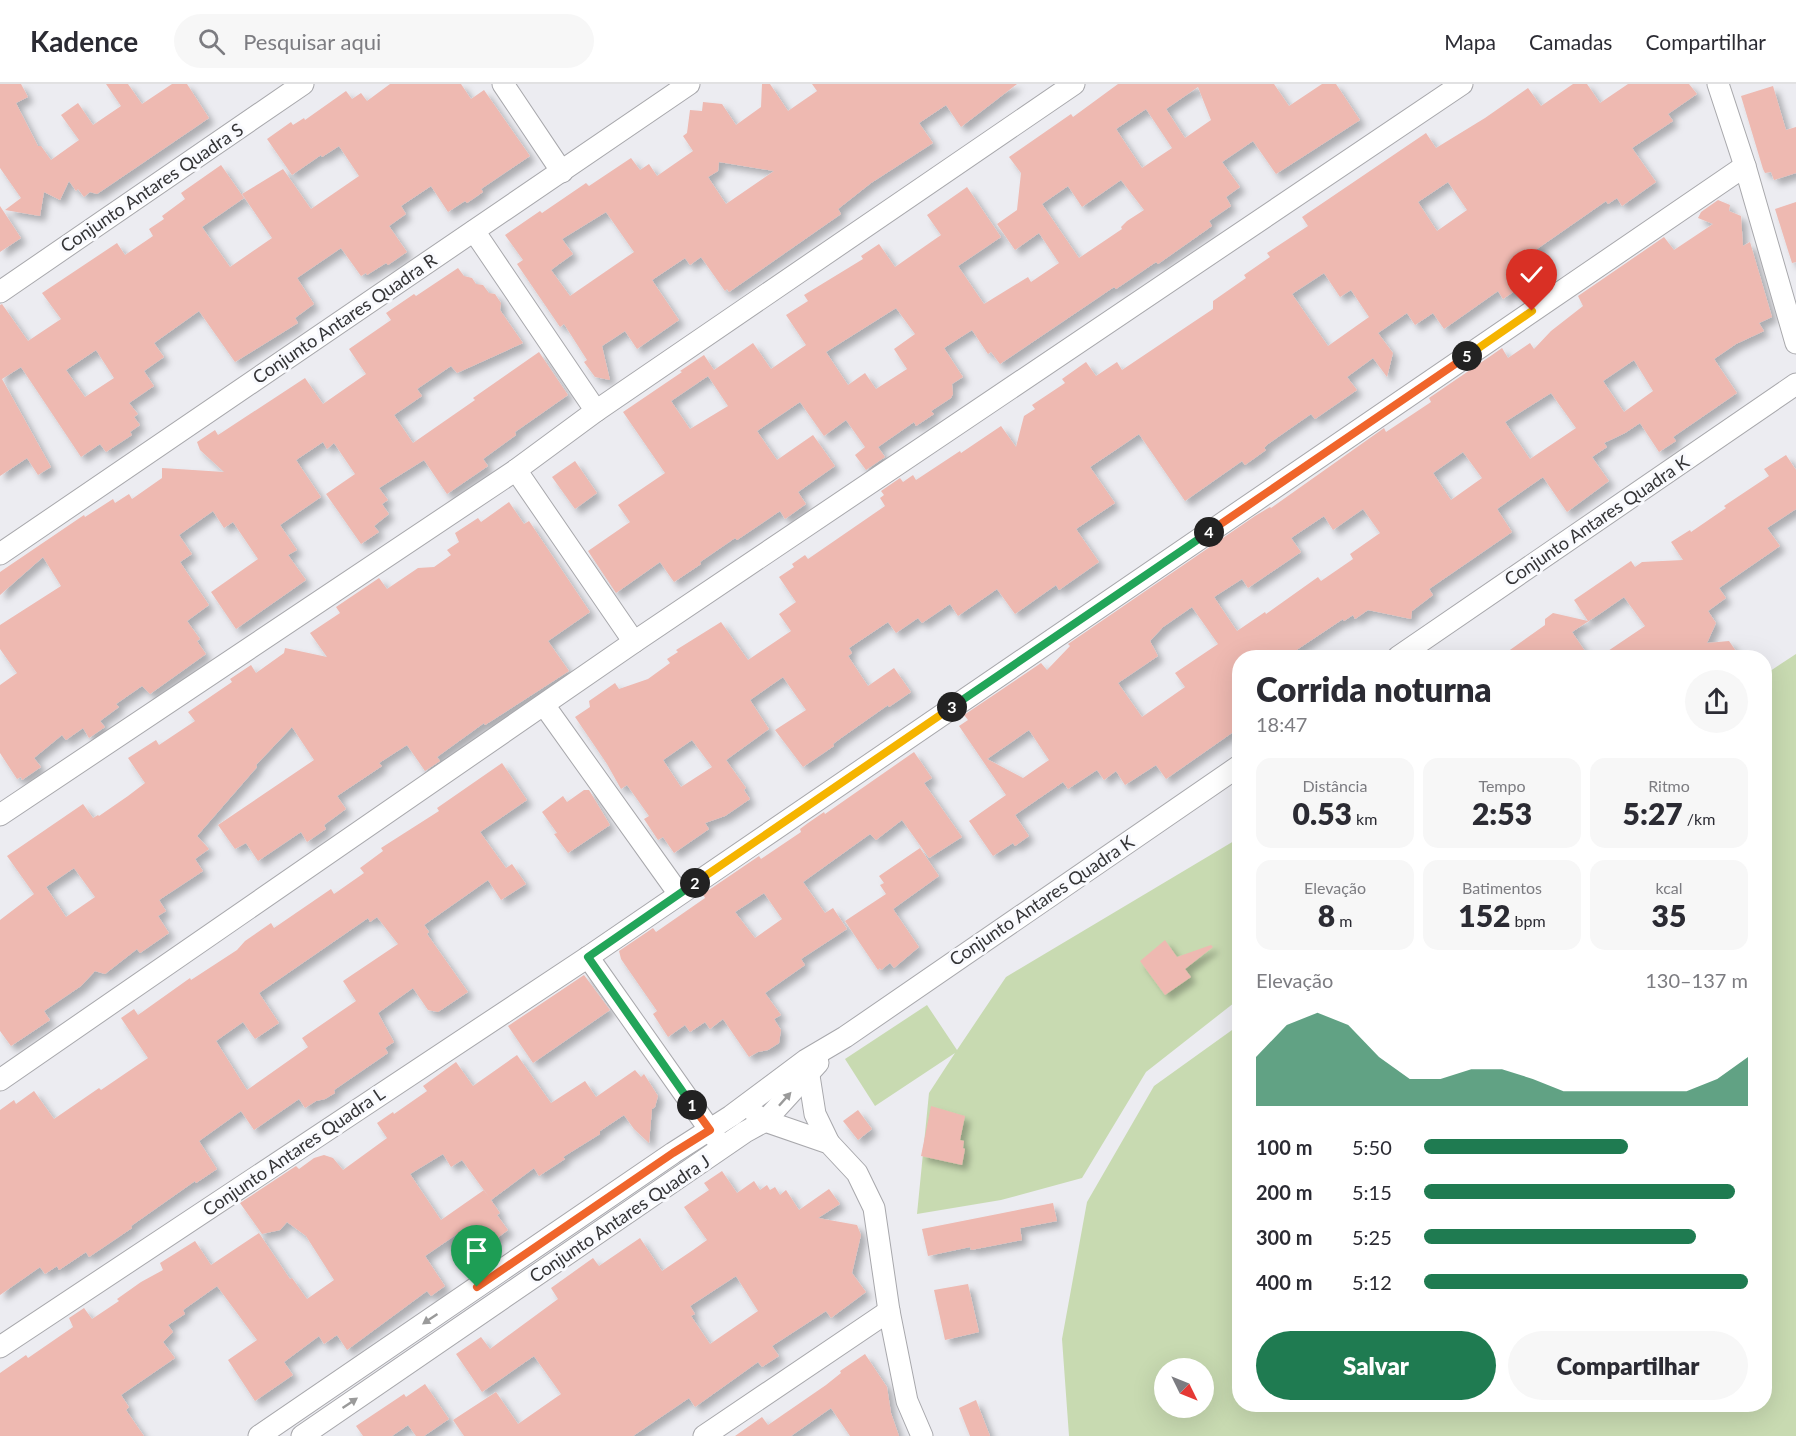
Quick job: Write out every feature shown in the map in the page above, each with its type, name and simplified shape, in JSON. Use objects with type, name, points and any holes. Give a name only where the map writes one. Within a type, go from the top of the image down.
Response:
[{"type":"street","name":"Conjunto Antares Quadra S","points":[[0,292],[303,84]]},
{"type":"street","points":[[502,84],[562,172]]},
{"type":"street","name":"Conjunto Antares Quadra R","points":[[0,554],[689,84]]},
{"type":"street","points":[[0,815],[516,470],[596,411],[1074,84]]},
{"type":"street","points":[[0,1080],[634,642],[1462,84]]},
{"type":"street","points":[[1718,84],[1745,166],[1796,343]]},
{"type":"street","name":"Conjunto Antares Quadra L","points":[[0,1347],[588,957],[1745,166]]},
{"type":"street","points":[[474,231],[596,411]]},
{"type":"street","name":"Conjunto Antares Quadra K","points":[[1408,650],[1796,384]]},
{"type":"street","points":[[516,470],[634,642]]},
{"type":"street","points":[[544,705],[679,894]]},
{"type":"street","name":"Conjunto Antares Quadra K","points":[[808,1065],[845,1036],[1232,771]]},
{"type":"street","points":[[588,957],[723,1149]]},
{"type":"street","points":[[808,1065],[815,1114],[829,1143],[857,1173],[874,1208],[890,1311],[908,1401],[922,1436]]},
{"type":"street","name":"Conjunto Antares Quadra J","points":[[259,1436],[287,1428],[673,1153],[808,1065]]},
{"type":"street","name":"Conjunto Antares Quadra J","points":[[302,1436],[745,1132],[765,1121],[808,1065]]},
{"type":"street","points":[[744,1107],[765,1121],[829,1143]]},
{"type":"street","points":[[704,1436],[890,1311]]},
{"type":"green space","points":[[1796,654],[1796,1436],[1069,1436],[1062,1339],[1087,1202],[1154,1086],[1232,1030],[1232,1412],[1772,1412],[1772,670]]},
{"type":"green space","points":[[1232,842],[1232,1004],[1146,1072],[1082,1178],[1001,1200],[917,1214],[929,1093],[955,1053],[875,1106],[845,1059],[927,1005],[957,1050],[1006,977]]},
{"type":"building","points":[[0,84],[21,84],[28,97],[16,103],[38,146],[41,146],[51,160],[79,140],[61,115],[78,103],[93,125],[121,106],[106,84],[128,84],[142,104],[172,84],[187,84],[209,118],[97,194],[90,192],[84,197],[69,181],[60,200],[44,192],[40,216],[5,210],[21,198],[0,168]]},
{"type":"building","points":[[390,84],[461,84],[471,99],[484,90],[530,156],[481,189],[483,192],[467,203],[465,201],[448,212],[431,186],[401,206],[406,214],[389,226],[407,252],[388,265],[386,263],[367,275],[366,273],[361,276],[341,248],[297,278],[314,304],[295,318],[298,323],[235,362],[199,311],[154,343],[164,357],[144,371],[154,386],[129,403],[138,414],[134,417],[140,425],[130,432],[132,435],[106,452],[100,444],[81,457],[21,367],[2,379],[51,467],[38,475],[27,458],[0,476],[0,305],[2,304],[28,341],[61,319],[42,293],[117,243],[125,255],[153,236],[149,229],[164,219],[162,216],[185,199],[181,193],[221,165],[244,198],[202,227],[230,267],[272,238],[242,194],[283,169],[311,209],[359,176],[339,146],[292,175],[267,139],[291,122],[293,125],[304,118],[305,120],[346,91],[352,99],[361,93],[367,101]],"holes":[[[96,350],[114,378],[85,397],[66,370]]]},
{"type":"building","points":[[762,84],[770,84],[788,111],[817,91],[812,84],[1017,84],[961,127],[946,105],[919,123],[933,143],[871,183],[838,209],[841,214],[729,292],[727,289],[725,291],[701,257],[690,265],[685,258],[652,280],[679,320],[637,349],[625,331],[602,346],[610,380],[595,377],[584,362],[587,360],[564,324],[560,327],[517,264],[523,260],[505,235],[540,211],[542,213],[586,183],[589,186],[631,158],[640,170],[649,164],[657,176],[693,151],[683,136],[687,133],[690,110],[702,111],[703,102],[722,104],[736,125],[761,107]],"holes":[[[719,162],[774,171],[726,204],[708,177],[718,171]],[[606,212],[634,252],[570,296],[551,270],[573,254],[562,239]]]},
{"type":"building","points":[[1118,84],[1274,84],[1289,106],[1322,84],[1336,84],[1360,120],[1276,174],[1253,141],[1222,162],[1240,187],[1226,197],[1231,206],[1209,221],[1212,226],[1158,264],[1156,262],[1116,289],[1114,287],[1000,364],[991,352],[988,354],[972,330],[944,348],[963,377],[952,384],[951,398],[931,411],[934,414],[916,426],[914,422],[878,447],[885,457],[866,470],[855,455],[865,447],[846,420],[824,436],[800,402],[757,431],[777,460],[813,435],[835,466],[798,492],[806,504],[785,519],[780,511],[737,540],[735,538],[674,582],[660,562],[616,593],[588,551],[630,522],[618,505],[665,473],[623,412],[704,355],[714,370],[753,343],[771,369],[806,345],[786,315],[808,301],[804,295],[863,259],[861,256],[879,244],[895,267],[941,235],[927,215],[967,187],[1001,237],[958,266],[984,304],[1028,277],[1031,282],[1059,263],[1039,233],[1015,250],[997,224],[1017,210],[1021,173],[1009,157],[1071,114],[1073,117]],"holes":[[[1198,87],[1211,120],[1185,138],[1166,109]],[[1146,109],[1172,148],[1142,168],[1116,129]],[[1121,180],[1144,210],[1127,221],[1121,227],[1122,229],[1079,258],[1042,204],[1068,186],[1082,207]],[[896,308],[915,334],[894,349],[907,369],[876,389],[865,373],[848,385],[826,352]],[[708,376],[728,406],[690,429],[671,401]]]},
{"type":"building","points":[[1573,84],[1587,84],[1600,103],[1628,84],[1689,84],[1697,94],[1668,114],[1673,121],[1632,148],[1656,182],[1622,206],[1617,198],[1608,204],[1606,201],[1514,265],[1525,284],[1503,299],[1498,291],[1444,329],[1433,313],[1415,325],[1407,313],[1378,333],[1393,353],[1387,377],[1373,358],[1347,377],[1357,390],[1315,419],[1311,414],[1268,444],[1264,448],[1266,450],[1245,465],[1242,461],[1185,501],[1139,434],[1090,467],[1115,503],[1076,529],[1099,562],[1059,590],[1056,585],[1015,614],[997,589],[958,616],[950,604],[922,623],[918,618],[896,633],[888,622],[849,648],[852,653],[848,656],[868,686],[894,668],[911,692],[889,707],[888,705],[803,767],[775,730],[806,710],[783,677],[750,700],[769,729],[726,760],[746,788],[744,790],[750,799],[725,816],[705,823],[709,829],[674,853],[663,837],[658,840],[644,819],[649,816],[627,785],[621,789],[575,717],[590,707],[589,701],[615,683],[619,689],[648,679],[670,663],[667,659],[678,652],[676,650],[721,622],[748,660],[791,631],[779,614],[796,602],[779,577],[794,567],[792,564],[805,555],[808,559],[885,506],[880,498],[884,495],[881,491],[900,478],[903,482],[913,475],[916,480],[1001,426],[1016,447],[1024,416],[1035,409],[1032,405],[1065,383],[1062,379],[1086,362],[1096,376],[1117,362],[1122,370],[1213,309],[1213,301],[1246,278],[1244,275],[1270,257],[1267,253],[1308,226],[1302,217],[1426,133],[1436,148],[1528,88],[1541,106]],"holes":[[[1448,182],[1467,210],[1437,231],[1418,202]],[[1324,273],[1340,297],[1351,290],[1369,317],[1328,346],[1292,294]],[[692,740],[712,767],[681,787],[663,760]]]},
{"type":"building","points":[[1773,86],[1786,130],[1796,127],[1796,173],[1774,180],[1771,172],[1765,173],[1763,169],[1741,96]]},
{"type":"building","points":[[1718,200],[1730,205],[1729,211],[1741,216],[1743,246],[1750,242],[1772,317],[1759,323],[1764,331],[1736,344],[1714,359],[1737,393],[1673,437],[1676,441],[1659,452],[1640,423],[1604,443],[1607,447],[1592,457],[1609,481],[1567,512],[1543,477],[1497,509],[1512,532],[1429,589],[1433,595],[1412,611],[1411,619],[1368,610],[1355,619],[1353,615],[1344,621],[1343,619],[1296,650],[1232,650],[1232,733],[1166,779],[1156,765],[1125,785],[1116,771],[1104,780],[1097,770],[1068,789],[1063,782],[1015,815],[1029,836],[1015,846],[1013,843],[993,856],[969,821],[1006,795],[959,726],[968,720],[964,715],[1041,663],[1047,670],[1070,646],[1068,644],[1255,516],[1271,508],[1384,428],[1386,432],[1431,402],[1429,398],[1502,348],[1508,358],[1530,343],[1534,349],[1551,331],[1583,306],[1578,296],[1664,237],[1674,250],[1713,224],[1698,218],[1701,212]],"holes":[[[1634,360],[1653,391],[1624,412],[1603,381]],[[1551,393],[1576,428],[1530,459],[1505,422]],[[1463,452],[1482,478],[1451,500],[1433,473]],[[1363,509],[1380,533],[1350,554],[1353,559],[1321,581],[1318,577],[1266,614],[1265,612],[1237,631],[1214,597],[1242,579],[1248,588],[1301,552],[1291,538],[1324,516],[1333,530]],[[1192,607],[1218,644],[1175,673],[1185,687],[1142,717],[1118,683],[1158,656],[1150,641],[1163,627]],[[1029,730],[1049,760],[1023,778],[987,759]]]},
{"type":"building","points":[[1796,202],[1796,262],[1792,263],[1775,209]]},
{"type":"building","points":[[0,206],[21,238],[0,252]]},
{"type":"building","points":[[458,268],[464,276],[472,278],[476,284],[483,285],[489,293],[495,294],[501,303],[500,310],[523,343],[457,373],[451,366],[417,389],[422,396],[394,415],[413,443],[539,352],[568,395],[515,432],[516,435],[483,459],[488,466],[447,494],[424,460],[379,488],[388,500],[382,504],[389,514],[374,526],[379,532],[361,544],[326,494],[355,474],[334,443],[327,449],[323,442],[296,460],[321,497],[280,525],[297,550],[288,555],[306,580],[236,629],[211,592],[258,559],[233,522],[224,528],[213,511],[179,535],[192,554],[180,562],[209,605],[187,621],[200,639],[197,641],[206,654],[150,694],[142,686],[116,704],[119,707],[100,721],[105,727],[89,738],[83,728],[66,740],[62,735],[34,758],[41,767],[22,780],[21,777],[17,779],[0,753],[0,685],[17,673],[0,649],[0,625],[61,586],[43,557],[0,595],[0,572],[84,515],[85,517],[113,499],[115,503],[129,494],[132,499],[162,478],[162,468],[224,472],[200,450],[197,442],[215,430],[218,435],[305,378],[323,404],[366,374],[349,349],[391,320],[386,313]]},
{"type":"building","points":[[1786,455],[1796,470],[1796,509],[1767,528],[1780,546],[1719,588],[1726,598],[1708,611],[1716,623],[1707,643],[1729,641],[1735,650],[1609,650],[1645,626],[1624,597],[1572,632],[1584,650],[1510,650],[1545,625],[1545,619],[1553,613],[1588,621],[1574,600],[1631,561],[1635,567],[1642,562],[1683,560],[1671,542],[1690,530],[1691,532],[1726,508],[1724,506],[1769,476],[1764,469]]},
{"type":"building","points":[[575,461],[597,493],[575,509],[552,477]]},
{"type":"building","points":[[509,502],[524,524],[529,521],[590,612],[548,641],[569,671],[485,725],[484,723],[437,757],[440,761],[425,771],[407,745],[379,763],[382,766],[337,796],[346,809],[324,825],[326,829],[307,842],[301,832],[258,861],[246,843],[235,849],[218,825],[314,760],[292,727],[256,765],[257,767],[197,836],[209,849],[195,859],[203,871],[159,900],[166,911],[158,916],[169,933],[140,953],[137,949],[105,974],[95,971],[81,986],[44,1011],[50,1020],[11,1046],[0,1031],[0,920],[34,894],[7,856],[83,804],[93,818],[99,816],[145,783],[128,758],[156,740],[159,745],[195,721],[188,712],[232,682],[230,679],[251,665],[256,673],[284,653],[285,648],[327,657],[310,633],[340,613],[336,607],[379,578],[387,589],[418,568],[434,567],[451,555],[447,550],[459,542],[455,533],[478,518],[481,522]],"holes":[[[74,868],[95,897],[66,917],[46,887]]]},
{"type":"building","points":[[914,752],[932,778],[924,783],[962,837],[929,858],[902,820],[876,840],[870,834],[803,882],[825,913],[833,908],[847,929],[801,959],[805,965],[765,993],[781,1015],[774,1019],[781,1030],[779,1043],[749,1057],[723,1019],[710,1029],[705,1022],[690,1032],[685,1025],[668,1037],[653,1014],[657,1011],[621,959],[619,951],[653,928],[656,932],[705,898],[703,894],[759,856],[761,859],[801,832],[800,829],[808,823],[824,812],[825,814]],"holes":[[[764,893],[782,919],[755,938],[735,912]]]},
{"type":"building","points":[[502,763],[527,800],[480,832],[506,868],[512,864],[526,884],[501,900],[488,880],[424,925],[429,932],[427,934],[468,992],[438,1012],[428,1010],[413,988],[378,1013],[394,1042],[385,1048],[388,1053],[334,1090],[335,1093],[305,1108],[299,1099],[254,1130],[241,1111],[199,1141],[217,1169],[196,1183],[195,1181],[89,1257],[86,1252],[59,1270],[57,1266],[45,1274],[40,1267],[0,1295],[0,1110],[14,1100],[16,1104],[34,1091],[54,1119],[148,1058],[121,1018],[134,1009],[138,1015],[190,978],[191,980],[237,950],[245,941],[271,923],[274,928],[331,889],[334,894],[364,873],[360,868],[383,851],[381,848],[439,811],[437,808]],"holes":[[[377,917],[398,944],[343,981],[356,1001],[302,1038],[308,1047],[247,1090],[216,1041],[243,1022],[255,1039],[279,1023],[259,993],[368,918],[370,922]]]},
{"type":"building","points":[[584,790],[589,790],[610,825],[568,853],[542,812],[563,796],[567,802]]},
{"type":"building","points":[[920,848],[939,876],[893,909],[919,947],[894,968],[890,963],[878,970],[845,921],[886,894],[880,885],[884,883],[879,876]]},
{"type":"building","points":[[1165,940],[1177,957],[1211,945],[1213,947],[1185,969],[1191,977],[1165,995],[1140,961]]},
{"type":"building","points":[[584,975],[610,1010],[533,1063],[508,1026]]},
{"type":"building","points":[[517,1055],[551,1103],[585,1081],[596,1097],[635,1070],[641,1077],[644,1074],[658,1096],[655,1107],[652,1109],[649,1143],[634,1129],[624,1115],[539,1176],[534,1168],[490,1199],[500,1213],[497,1215],[508,1230],[492,1242],[489,1236],[471,1248],[460,1232],[425,1256],[445,1286],[431,1296],[427,1291],[347,1350],[337,1335],[324,1344],[319,1336],[284,1362],[293,1375],[255,1401],[228,1360],[257,1340],[217,1286],[183,1310],[185,1314],[168,1325],[173,1332],[163,1342],[175,1358],[121,1395],[129,1407],[126,1410],[144,1436],[0,1436],[0,1373],[26,1355],[28,1358],[73,1327],[69,1318],[84,1308],[92,1319],[119,1301],[117,1299],[141,1282],[163,1270],[160,1263],[195,1241],[211,1265],[259,1233],[290,1279],[292,1278],[307,1299],[334,1280],[306,1236],[287,1222],[280,1230],[262,1234],[240,1203],[296,1166],[299,1169],[314,1158],[324,1155],[333,1158],[343,1170],[387,1138],[377,1123],[427,1091],[423,1086],[456,1062],[473,1086]],"holes":[[[443,1154],[451,1167],[462,1160],[484,1190],[441,1220],[410,1174]]]},
{"type":"building","points":[[931,1106],[965,1116],[960,1140],[964,1141],[963,1148],[965,1149],[962,1165],[921,1156]]},
{"type":"building","points":[[858,1110],[872,1129],[858,1140],[843,1121]]},
{"type":"building","points":[[722,1171],[737,1193],[754,1181],[760,1190],[767,1185],[770,1190],[775,1187],[780,1195],[786,1190],[799,1210],[829,1189],[840,1204],[818,1218],[857,1225],[861,1235],[852,1273],[866,1292],[831,1318],[826,1311],[772,1346],[779,1356],[762,1367],[758,1362],[695,1407],[689,1398],[633,1436],[464,1436],[453,1420],[496,1392],[518,1424],[561,1394],[534,1356],[482,1392],[456,1354],[481,1337],[490,1349],[558,1299],[551,1288],[593,1258],[599,1266],[640,1238],[662,1271],[693,1250],[707,1240],[684,1207],[709,1190],[704,1183]],"holes":[[[736,1276],[758,1311],[710,1344],[691,1316],[695,1314],[690,1306]]]},
{"type":"building","points":[[1053,1203],[1057,1221],[1020,1228],[1022,1240],[971,1250],[970,1247],[928,1256],[922,1229]]},
{"type":"building","points":[[968,1284],[979,1332],[945,1340],[934,1290]]},
{"type":"building","points":[[865,1354],[887,1387],[891,1413],[899,1436],[850,1436],[831,1408],[791,1436],[735,1436],[762,1417],[768,1425],[826,1385],[841,1373],[840,1371]]},
{"type":"building","points":[[425,1384],[449,1419],[424,1436],[416,1436],[408,1425],[392,1436],[363,1436],[356,1426],[404,1394],[406,1397]]},
{"type":"building","points":[[976,1400],[990,1436],[970,1436],[959,1408]]},
{"type":"route","points":[[477,1287],[710,1130],[588,957],[1532,311]]}]
